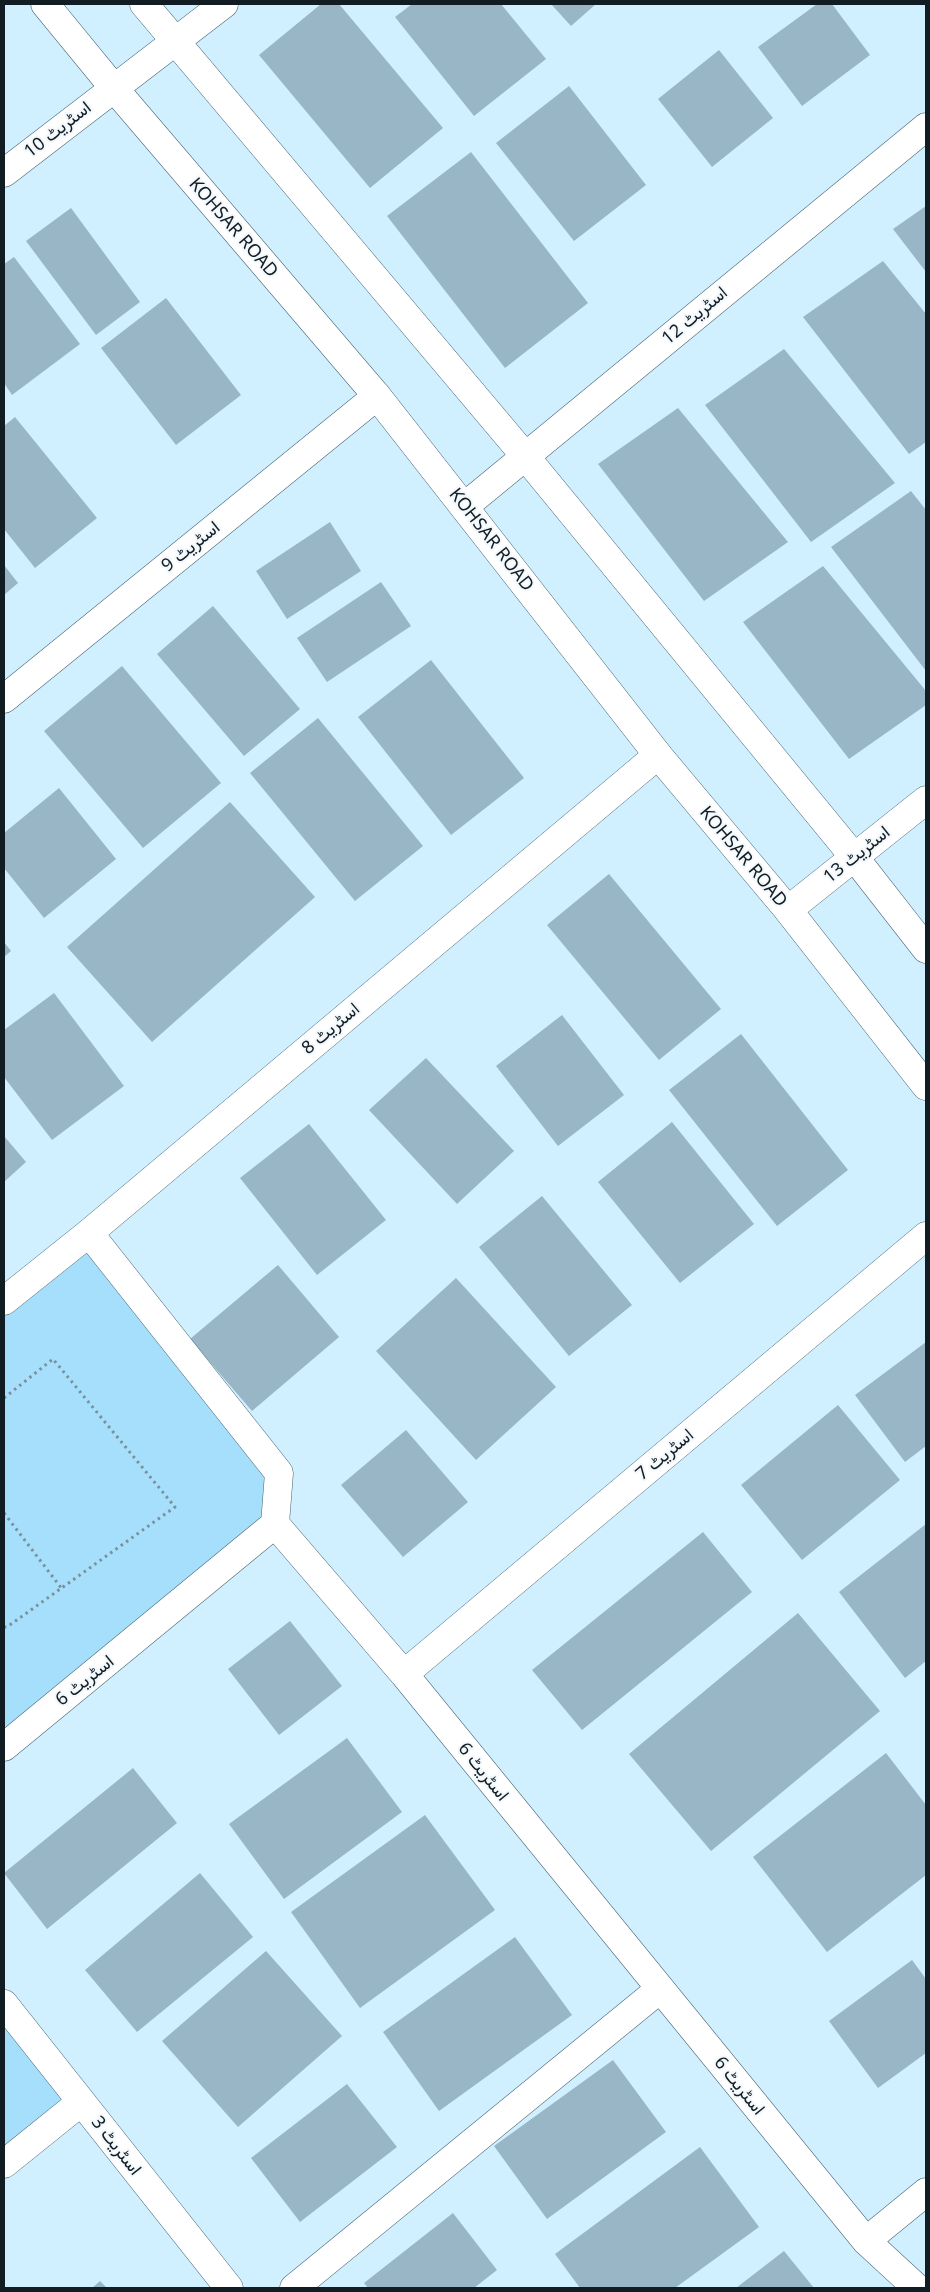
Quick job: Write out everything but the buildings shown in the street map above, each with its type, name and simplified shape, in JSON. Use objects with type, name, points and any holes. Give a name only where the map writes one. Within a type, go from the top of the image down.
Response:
[{"type":"street","name":"KOHSAR ROAD","points":[[45,4],[113,87],[377,396],[658,755],[788,910],[926,1086]]},
{"type":"street","points":[[144,4],[525,456],[855,858],[926,949]]},
{"type":"street","name":"اسٹریٹ 10","points":[[4,173],[113,87],[176,42],[224,4]]},
{"type":"street","name":"اسٹریٹ 12","points":[[465,506],[926,127]]},
{"type":"street","name":"اسٹریٹ 9","points":[[4,699],[377,396]]},
{"type":"street","name":"اسٹریٹ 8","points":[[4,1301],[88,1233],[658,755]]},
{"type":"street","name":"اسٹریٹ 13","points":[[788,910],[926,800]]},
{"type":"street","points":[[88,1233],[279,1473],[275,1524]]},
{"type":"street","name":"اسٹریٹ 7","points":[[404,1674],[926,1236]]},
{"type":"street","name":"اسٹریٹ 6","points":[[4,1748],[275,1524],[404,1674],[866,2241],[917,2288]]},
{"type":"street","points":[[294,2288],[660,1989]]},
{"type":"street","name":"اسٹریٹ 3","points":[[4,2004],[228,2288]]},
{"type":"street","points":[[4,2164],[81,2102]]},
{"type":"street","points":[[866,2241],[926,2192]]},
{"type":"path","points":[[4,1398],[53,1359],[175,1507],[62,1589],[7,1627],[4,1627]]},
{"type":"path","points":[[4,1513],[62,1589]]},
{"type":"shaded area","points":[[89,1233],[279,1473],[275,1524],[4,1747],[4,1301]]},
{"type":"shaded area","points":[[4,2004],[81,2102],[4,2164]]}]
